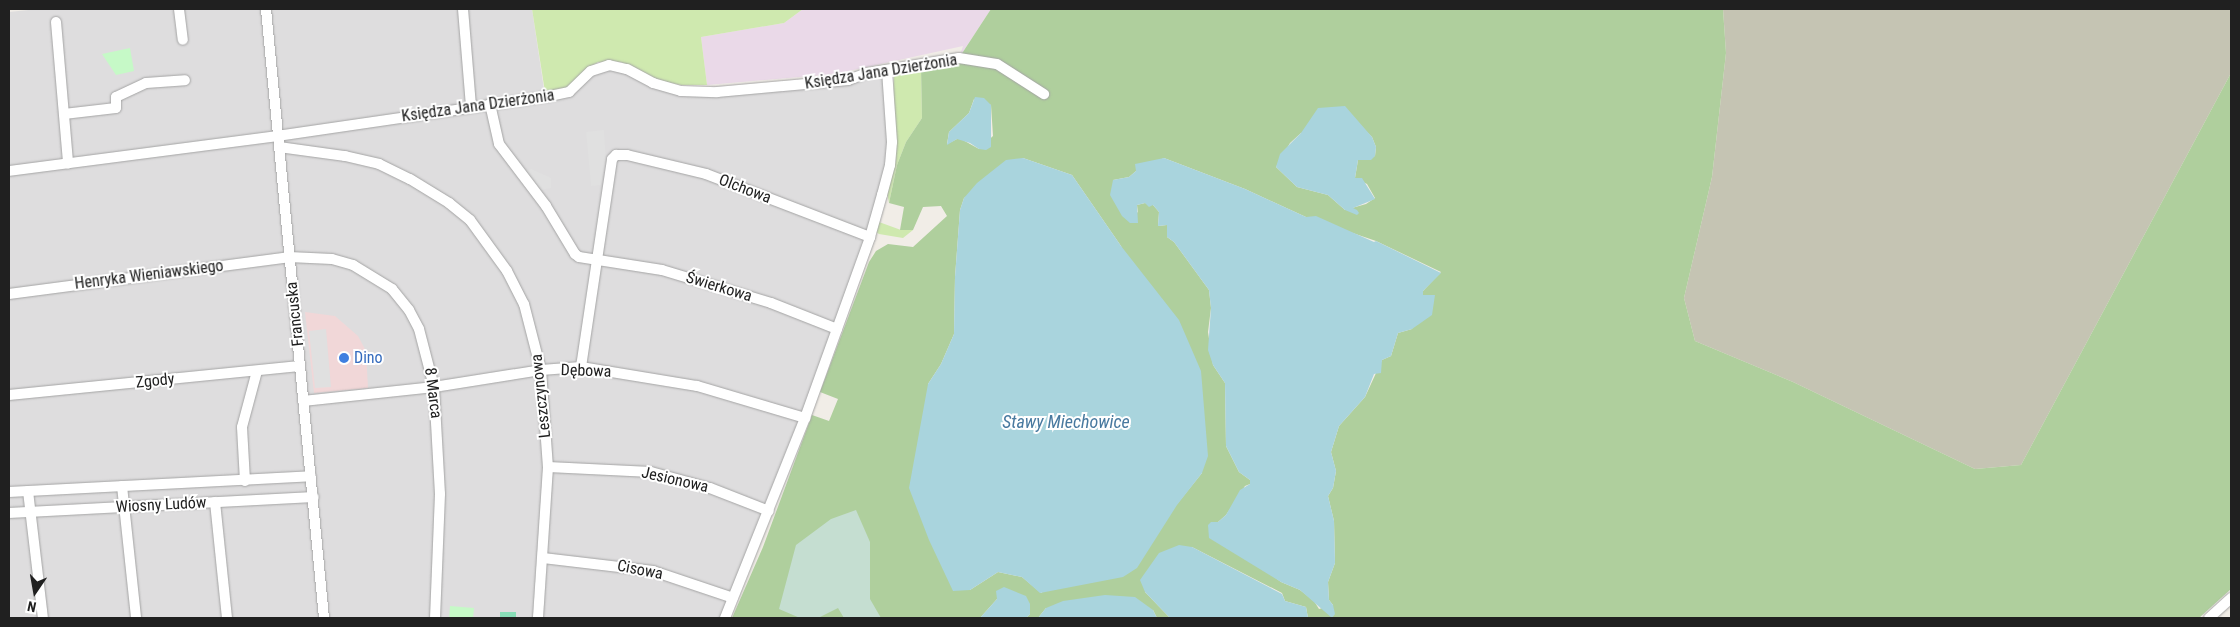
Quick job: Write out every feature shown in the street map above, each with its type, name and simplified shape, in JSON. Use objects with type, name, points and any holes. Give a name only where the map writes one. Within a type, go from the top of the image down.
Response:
[{"type":"street","points":[[179,9],[182,40]]},
{"type":"street","name":"Francuska","points":[[266,9],[303,401],[312,476],[324,618]]},
{"type":"street","points":[[463,9],[471,106]]},
{"type":"street","points":[[56,22],[68,163]]},
{"type":"street","name":"Księdza Jana Dzierżonia","points":[[9,171],[278,136],[569,92],[591,71],[609,65],[627,69],[653,83],[681,91],[717,92],[848,80],[887,70],[959,58],[997,64],[1044,94]]},
{"type":"street","points":[[725,618],[805,418],[870,237],[890,165],[891,116],[887,70]]},
{"type":"street","points":[[64,114],[116,108],[116,97],[146,83],[185,80]]},
{"type":"street","name":"Świerkowa","points":[[490,104],[499,144],[546,206],[575,254],[580,257],[662,270],[694,279],[771,303],[837,328]]},
{"type":"street","name":"Leszczynowa","points":[[279,147],[346,156],[379,164],[430,190],[470,220],[507,272],[524,304],[541,370],[548,467],[538,618]]},
{"type":"street","name":"Olchowa","points":[[598,259],[612,160],[616,155],[627,155],[706,174],[870,237]]},
{"type":"street","name":"Henryka Wieniawskiego","points":[[9,294],[289,257]]},
{"type":"street","name":"8 Marca","points":[[289,257],[332,259],[353,265],[392,289],[409,310],[419,329],[434,387],[440,494],[435,618]]},
{"type":"street","points":[[581,367],[598,259]]},
{"type":"street","name":"Zgody","points":[[9,395],[300,366]]},
{"type":"street","name":"Dębowa","points":[[303,401],[434,387],[541,370],[581,367],[697,386],[805,418]]},
{"type":"street","points":[[245,481],[242,427],[257,371]]},
{"type":"street","name":"Jesionowa","points":[[548,467],[650,472],[710,488],[768,511]]},
{"type":"street","name":"Wiosny Ludów","points":[[9,492],[312,476]]},
{"type":"street","points":[[122,486],[136,618]]},
{"type":"street","points":[[28,491],[43,618]]},
{"type":"street","name":"Wiosny Ludów","points":[[9,513],[314,497]]},
{"type":"street","points":[[215,502],[227,618]]},
{"type":"street","name":"Cisowa","points":[[543,558],[653,571],[733,598]]},
{"type":"street","points":[[2209,618],[2231,598]]},
{"type":"shaded area","points":[[38,9],[532,9],[545,96],[609,65],[653,83],[717,92],[887,70],[892,142],[870,237],[725,618],[9,618],[9,12]]},
{"type":"shaded area","points":[[803,9],[991,9],[959,58],[963,46],[835,74],[707,85],[701,37],[784,23]]},
{"type":"shaded area","points":[[1723,9],[2231,9],[2231,73],[2021,465],[1975,469],[1793,382],[1695,341],[1684,298],[1712,177],[1726,53]]},
{"type":"shaded area","points":[[604,130],[606,159],[601,185],[591,186],[586,132]]},
{"type":"shaded area","points":[[531,169],[551,178],[551,188],[540,190],[525,172]]},
{"type":"shaded area","points":[[305,312],[335,316],[358,336],[366,351],[368,388],[314,393]]},
{"type":"shaded area","points":[[326,329],[331,387],[315,388],[309,331]]},
{"type":"green space","points":[[532,9],[803,9],[784,23],[701,37],[707,85],[681,85],[656,80],[621,62],[598,62],[583,72],[568,88],[545,92]]},
{"type":"green space","points":[[991,9],[1723,9],[1726,53],[1712,177],[1684,298],[1695,341],[1793,382],[1975,469],[2021,465],[2231,73],[2231,589],[2199,618],[1308,618],[1306,607],[1285,601],[1282,593],[1192,547],[1145,592],[1170,618],[1157,618],[1153,610],[1046,608],[1038,618],[1026,618],[1030,614],[1030,604],[997,599],[980,618],[732,618],[763,547],[812,415],[829,421],[838,399],[820,392],[869,262],[876,251],[888,244],[913,247],[947,216],[941,206],[923,207],[913,230],[900,230],[904,207],[889,203],[897,165],[906,142],[922,118],[921,68],[959,58]],"holes":[[[974,99],[991,105],[993,136],[979,149],[961,139],[947,144],[949,132],[969,113]],[[1359,124],[1372,137],[1376,147],[1375,156],[1358,160],[1355,178],[1367,184],[1375,198],[1366,204],[1345,210],[1328,195],[1297,187],[1276,167],[1290,143],[1301,133]],[[1023,158],[1072,175],[1121,246],[1202,473],[1177,504],[1041,593],[1022,577],[998,572],[970,590],[928,384],[941,364],[954,334],[955,277],[960,210],[964,198]],[[1164,158],[1245,189],[1306,217],[1376,241],[1441,272],[1423,291],[1412,329],[1398,333],[1391,356],[1382,360],[1365,397],[1339,426],[1331,452],[1336,471],[1333,488],[1328,496],[1334,521],[1335,563],[1328,582],[1329,600],[1333,605],[1319,609],[1314,601],[1300,590],[1281,582],[1269,573],[1218,522],[1226,515],[1245,486],[1250,484],[1250,480],[1239,472],[1226,446],[1225,383],[1213,365],[1208,332],[1211,308],[1209,290],[1174,242],[1167,237],[1167,225],[1158,226],[1159,212],[1153,205],[1145,203],[1137,205],[1138,213],[1113,180],[1129,177],[1136,171]]]},
{"type":"green space","points":[[130,48],[134,71],[116,75],[102,54]]},
{"type":"green space","points":[[921,68],[922,118],[906,142],[897,165],[889,203],[887,192],[894,77],[898,71]]},
{"type":"green space","points":[[879,222],[901,230],[913,230],[903,238],[879,234],[876,232]]},
{"type":"green space","points":[[856,510],[870,542],[870,599],[881,618],[844,618],[838,608],[818,618],[800,618],[779,609],[796,545],[831,519]]},
{"type":"green space","points":[[450,606],[474,608],[473,618],[449,618]]},
{"type":"green space","points":[[500,612],[516,612],[516,618],[500,618]]},
{"type":"water","points":[[975,97],[984,98],[991,105],[991,147],[986,150],[979,149],[970,143],[957,139],[947,145],[949,132],[969,113]]},
{"type":"water","points":[[1345,106],[1372,137],[1376,147],[1375,156],[1371,160],[1358,160],[1355,178],[1362,178],[1375,199],[1353,208],[1359,213],[1357,215],[1345,210],[1328,195],[1297,187],[1276,167],[1280,154],[1301,133],[1318,108]]},
{"type":"water","name":"Stawy Miechowice","points":[[1023,158],[1072,175],[1121,246],[1179,320],[1201,371],[1208,456],[1202,473],[1177,505],[1137,568],[1123,577],[1040,593],[1022,577],[998,572],[970,590],[953,591],[929,540],[909,488],[928,384],[941,364],[954,334],[955,277],[960,210],[964,198],[977,183],[1006,160]]},
{"type":"water","points":[[1164,158],[1245,189],[1306,217],[1316,216],[1374,242],[1376,241],[1441,273],[1423,291],[1423,295],[1435,295],[1432,315],[1412,329],[1398,333],[1391,356],[1382,360],[1381,373],[1374,374],[1365,397],[1339,426],[1331,452],[1336,471],[1333,488],[1328,496],[1334,521],[1335,563],[1328,582],[1329,600],[1333,605],[1335,614],[1332,618],[1300,590],[1281,582],[1209,538],[1208,525],[1211,522],[1218,522],[1226,515],[1240,490],[1250,484],[1250,480],[1239,472],[1226,446],[1225,383],[1213,365],[1208,350],[1211,308],[1209,290],[1174,242],[1167,237],[1167,225],[1158,226],[1159,212],[1153,205],[1149,207],[1145,203],[1137,205],[1138,223],[1130,223],[1122,216],[1110,195],[1113,180],[1129,177],[1136,171],[1135,164]]},
{"type":"water","points":[[1179,545],[1192,547],[1282,594],[1285,601],[1306,607],[1308,618],[1170,618],[1145,592],[1140,580],[1159,553]]},
{"type":"water","points":[[1004,587],[1026,596],[1030,604],[1030,614],[1026,618],[980,618],[997,599],[996,591]]},
{"type":"water","points":[[1105,595],[1135,597],[1153,610],[1157,618],[1038,618],[1046,608],[1063,601]]},
{"type":"place","name":"Dino","points":[[344,358]]}]
